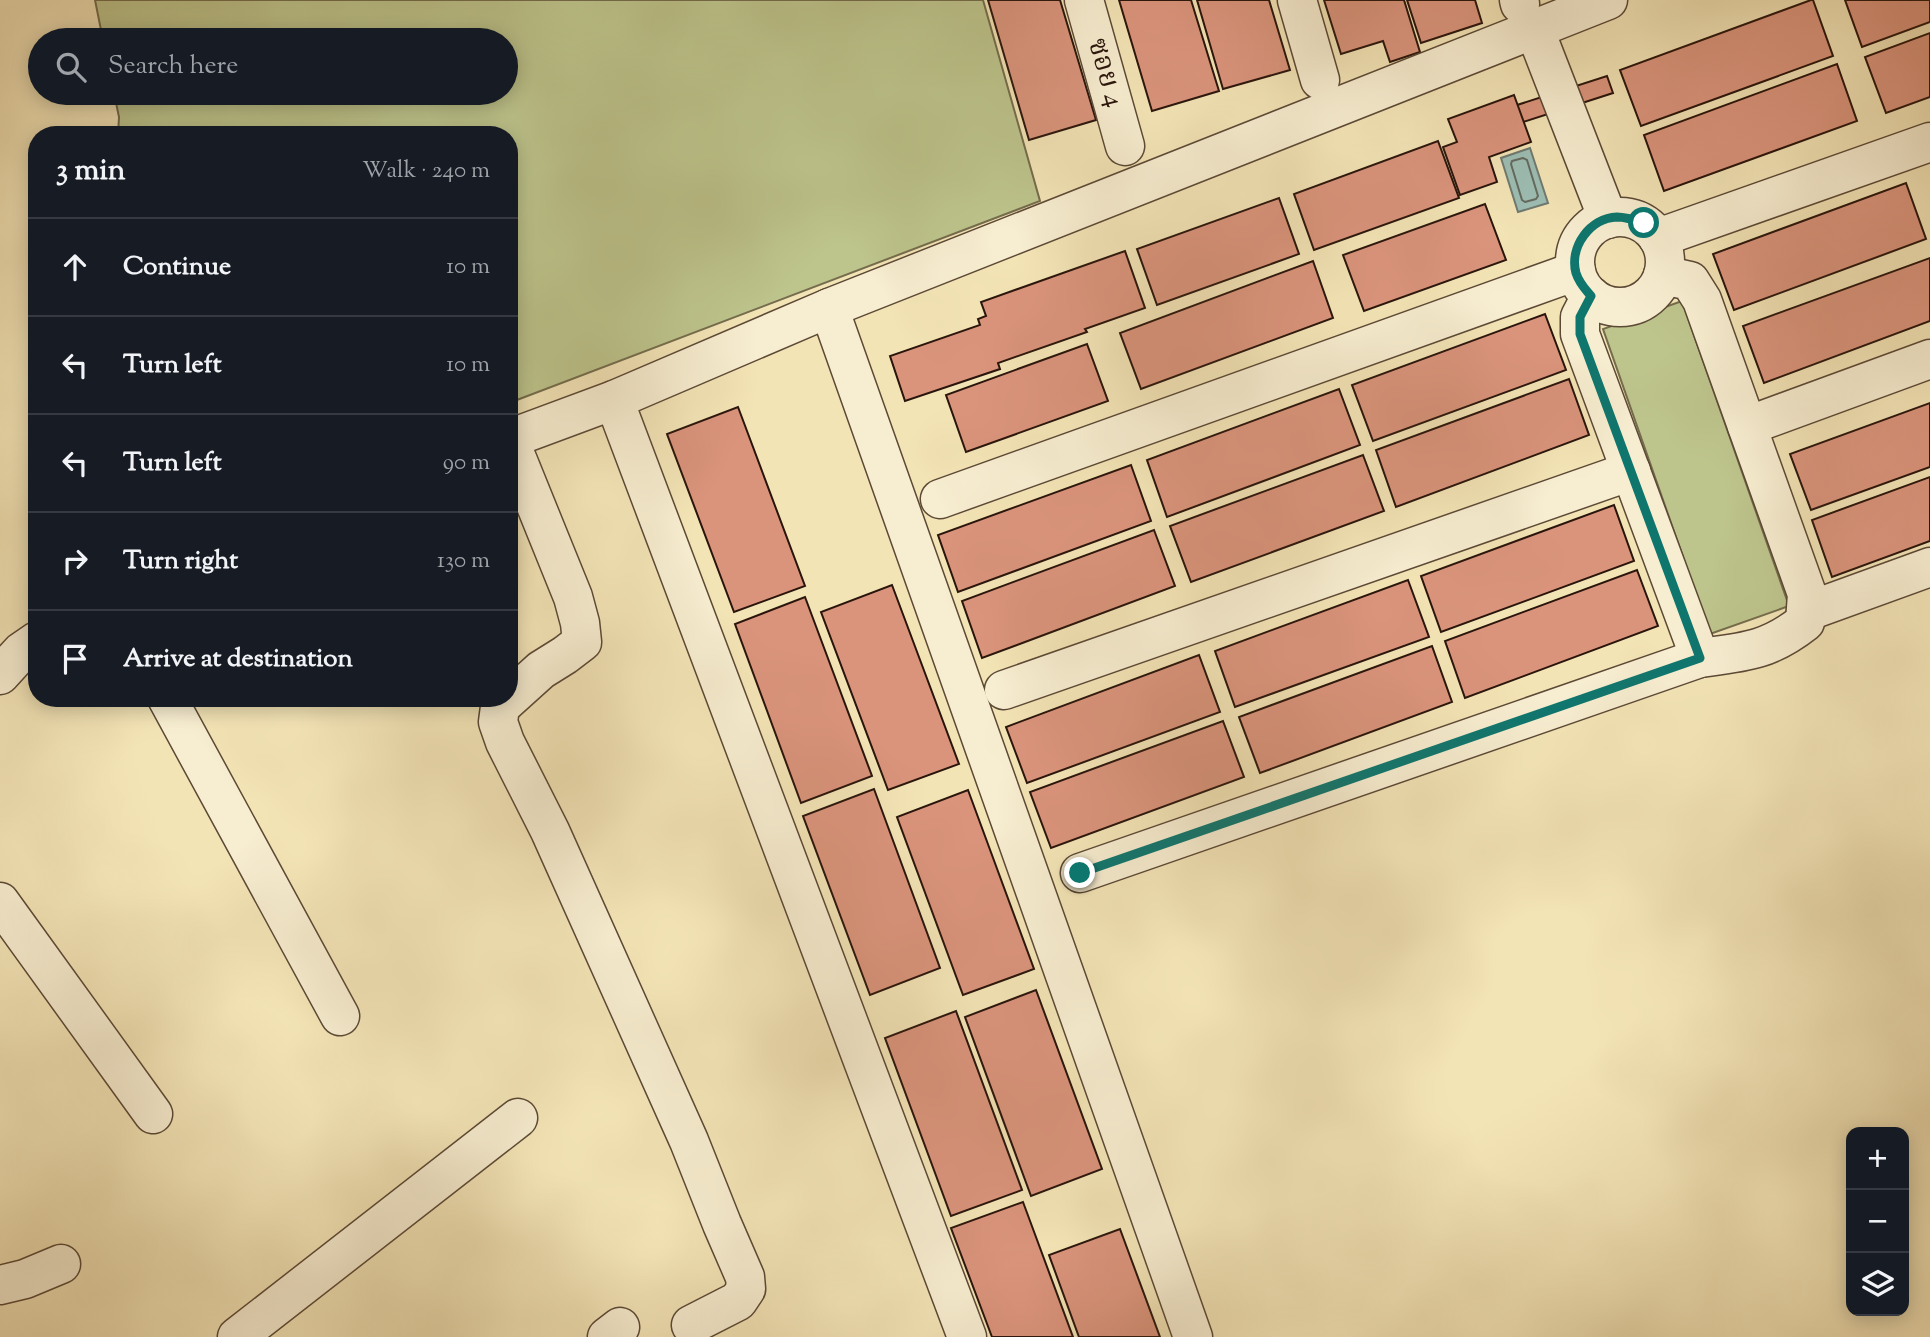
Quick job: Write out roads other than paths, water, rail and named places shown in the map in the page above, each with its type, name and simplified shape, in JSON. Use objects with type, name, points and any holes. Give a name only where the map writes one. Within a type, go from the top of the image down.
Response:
[{"type":"street","name":"ซอย 4","points":[[1084,0],[1125,146]]},
{"type":"street","points":[[1297,0],[1320,80]]},
{"type":"street","points":[[518,436],[614,400],[1524,10],[1608,0]]},
{"type":"street","points":[[1524,10],[1608,219]]},
{"type":"street","points":[[1660,257],[1930,142]]},
{"type":"street","points":[[1080,873],[1700,658],[1749,652],[1785,638],[1805,622],[1807,594],[1702,300],[1690,281],[1660,257],[1644,223],[1615,217],[1601,221],[1588,230],[1579,242],[1576,256],[1583,284],[1580,334],[1700,658]]},
{"type":"street","points":[[1583,284],[1604,303],[1633,305],[1657,288],[1660,257]]},
{"type":"street","points":[[940,499],[1583,284]]},
{"type":"street","points":[[829,308],[1193,1337]]},
{"type":"street","points":[[1747,426],[1930,359]]},
{"type":"street","points":[[614,400],[967,1337]]},
{"type":"street","points":[[518,461],[573,597],[582,642],[541,670],[518,691]]},
{"type":"street","points":[[1004,690],[1631,471]]},
{"type":"street","points":[[1806,612],[1930,566]]},
{"type":"street","points":[[0,675],[28,647]]},
{"type":"street","points":[[172,707],[340,1016]]},
{"type":"street","points":[[500,707],[498,722],[505,743],[551,831],[678,1116],[745,1277],[746,1289],[738,1301],[691,1325]]},
{"type":"street","points":[[0,902],[153,1115]]},
{"type":"street","points":[[237,1337],[518,1118]]},
{"type":"street","points":[[0,1285],[26,1279],[61,1264]]},
{"type":"water","points":[[1530,148],[1548,203],[1518,212],[1501,158]]}]
